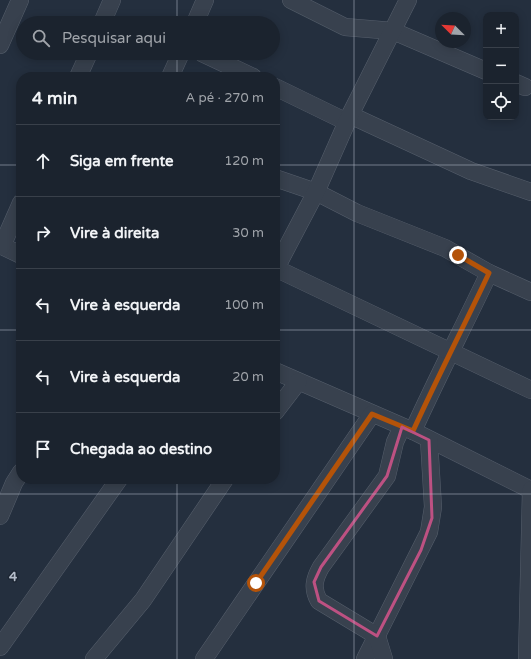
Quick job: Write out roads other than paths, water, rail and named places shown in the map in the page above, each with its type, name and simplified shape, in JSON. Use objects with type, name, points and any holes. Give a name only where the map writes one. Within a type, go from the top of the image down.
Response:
[{"type":"street","points":[[0,45],[20,0]]},
{"type":"street","points":[[105,16],[112,0]]},
{"type":"street","points":[[198,16],[205,0]]},
{"type":"street","points":[[291,0],[345,27],[393,31],[483,70]]},
{"type":"street","points":[[280,260],[316,192],[348,118],[408,0]]},
{"type":"street","points":[[80,72],[86,60]]},
{"type":"street","points":[[172,72],[178,60]]},
{"type":"street","points":[[217,60],[242,72]]},
{"type":"street","points":[[280,90],[471,171],[531,192]]},
{"type":"street","points":[[280,180],[316,192],[357,213],[445,248],[489,273],[531,292]]},
{"type":"street","points":[[16,214],[1,246],[16,253]]},
{"type":"street","points":[[280,271],[531,390]]},
{"type":"street","points":[[384,659],[378,636],[319,601],[316,596],[314,582],[321,567],[387,476],[395,442],[408,429],[461,332],[489,273]]},
{"type":"street","points":[[280,373],[408,429],[531,490],[527,659]]},
{"type":"street","points":[[280,405],[298,382]]},
{"type":"street","points":[[204,659],[372,414]]},
{"type":"street","points":[[366,659],[428,532],[433,507],[429,440]]},
{"type":"street","points":[[0,516],[16,482]]},
{"type":"street","points":[[0,647],[116,484]]},
{"type":"street","points":[[94,659],[143,600],[222,484]]}]
